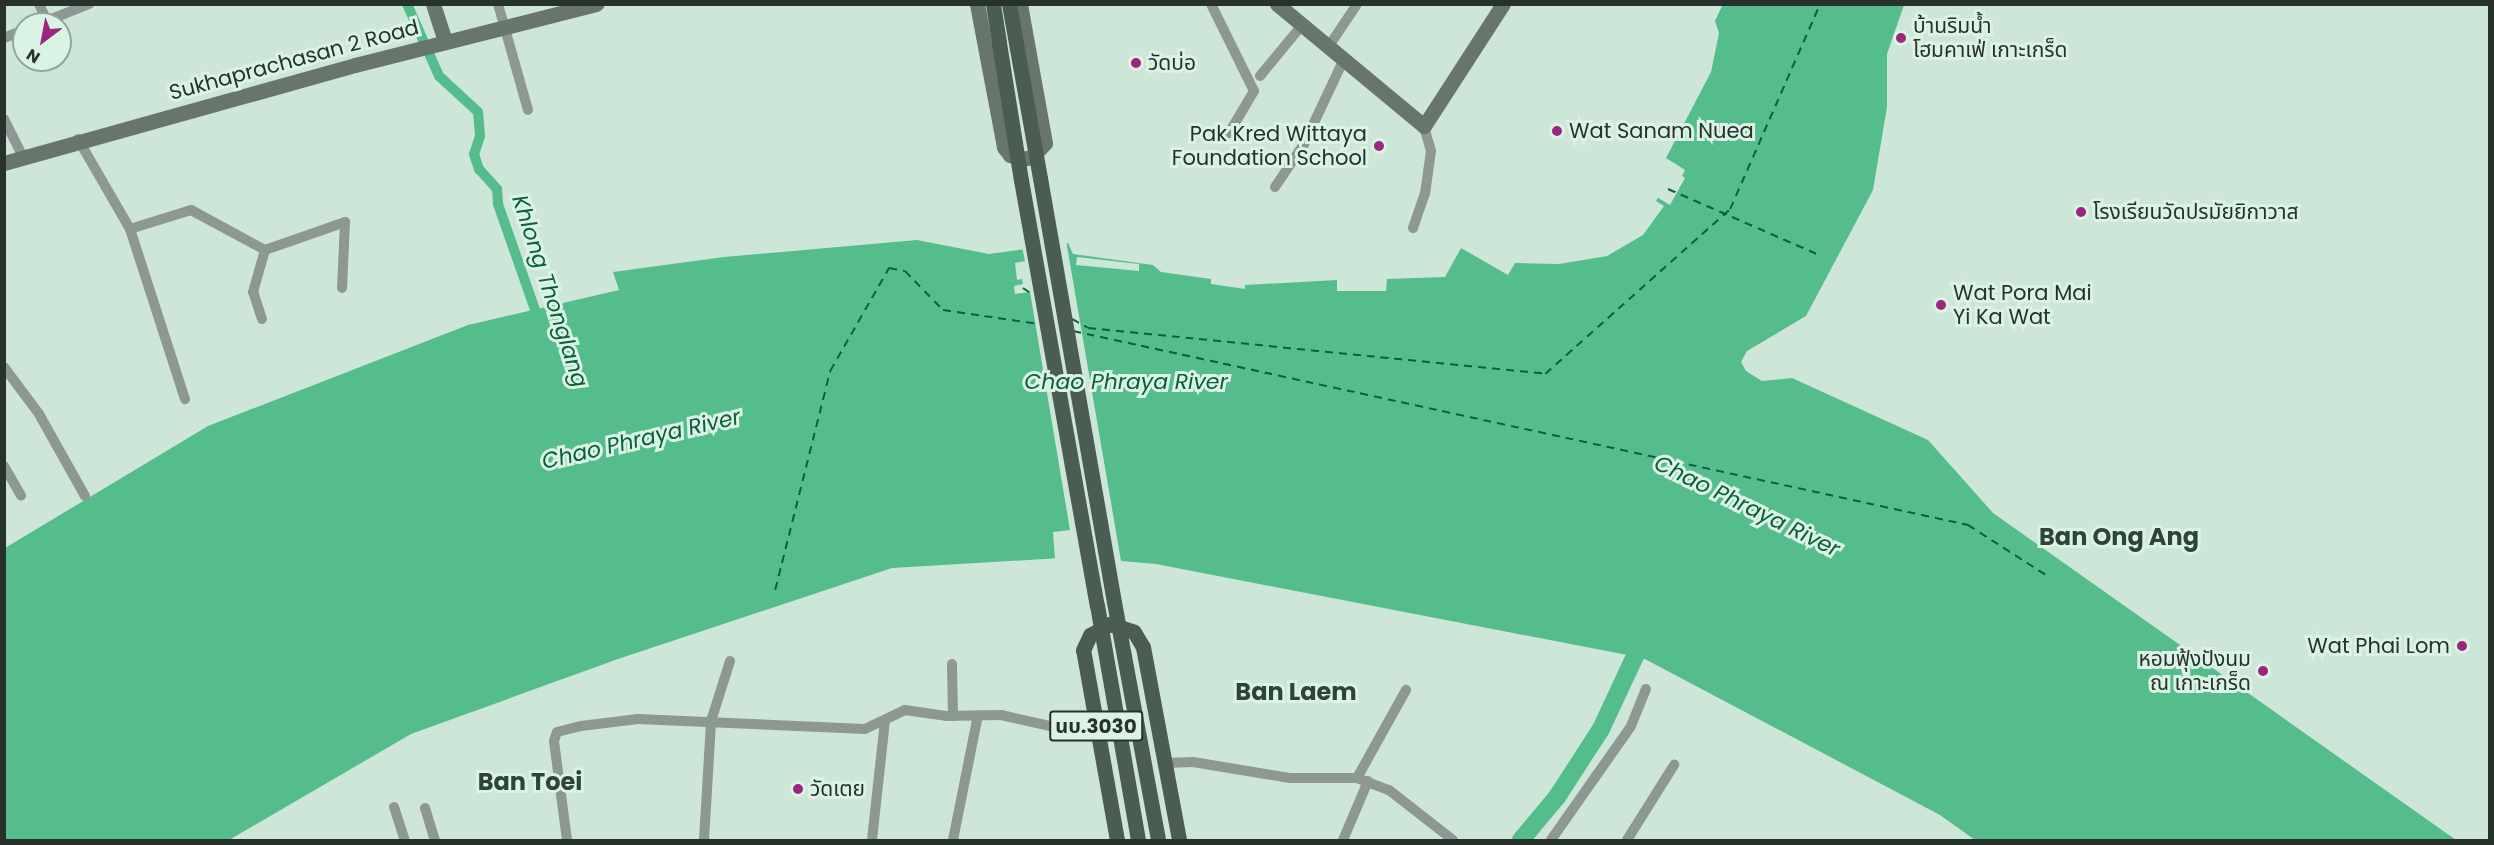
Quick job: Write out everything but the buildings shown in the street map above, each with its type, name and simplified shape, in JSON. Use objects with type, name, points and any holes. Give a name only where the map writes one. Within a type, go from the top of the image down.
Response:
[{"type":"main road","points":[[993,4],[1138,840]]},
{"type":"main road","points":[[1009,4],[1158,840]]},
{"type":"main road","name":"นบ.3030","points":[[1117,840],[1083,650],[1096,629],[1110,624],[1125,626],[1134,632],[1143,647],[1179,840]]},
{"type":"street","points":[[69,12],[89,4]]},
{"type":"street","points":[[433,4],[438,43]]},
{"type":"street","points":[[498,4],[528,110]]},
{"type":"street","name":"Sukhaprachasan 2 Road","points":[[4,163],[78,140],[556,10],[596,4]]},
{"type":"street","points":[[977,4],[987,44],[1004,147],[1010,155],[1032,157],[1045,143],[1024,38],[1020,4]]},
{"type":"street","points":[[1211,4],[1254,91],[1229,133]]},
{"type":"street","points":[[1278,4],[1424,126],[1431,151],[1425,194],[1413,228]]},
{"type":"street","points":[[1329,46],[1357,4]]},
{"type":"street","points":[[1424,126],[1503,4]]},
{"type":"street","points":[[1260,76],[1302,25]]},
{"type":"street","points":[[987,44],[1012,43],[1024,38]]},
{"type":"street","points":[[1275,187],[1304,144],[1344,59]]},
{"type":"street","points":[[4,119],[23,157]]},
{"type":"street","points":[[78,140],[130,229],[185,399]]},
{"type":"street","points":[[130,229],[191,210],[265,250],[345,222],[342,288]]},
{"type":"street","points":[[262,319],[253,292],[265,250]]},
{"type":"street","points":[[4,367],[45,423],[85,496]]},
{"type":"street","points":[[4,466],[21,495]]},
{"type":"street","points":[[704,840],[711,721],[730,661]]},
{"type":"street","points":[[952,664],[953,716]]},
{"type":"street","points":[[1551,840],[1631,726],[1646,689]]},
{"type":"street","points":[[1343,840],[1362,780],[1406,690]]},
{"type":"street","points":[[567,840],[554,741],[557,732],[638,719],[865,729],[905,710],[953,716],[1009,716],[1098,737]]},
{"type":"street","points":[[953,840],[978,715]]},
{"type":"street","points":[[872,840],[885,721]]},
{"type":"street","points":[[1165,763],[1193,762],[1290,778],[1362,780],[1412,805],[1453,840]]},
{"type":"street","points":[[1627,840],[1674,765]]},
{"type":"street","points":[[394,807],[405,840]]},
{"type":"street","points":[[425,808],[435,840]]},
{"type":"water","name":"Chao Phraya River","points":[[1723,4],[1904,5],[1887,54],[1887,107],[1873,190],[1806,316],[1747,351],[1741,362],[1746,371],[1762,381],[1792,378],[1928,440],[1993,513],[2456,840],[1975,840],[1940,815],[1643,658],[1156,564],[1077,557],[892,568],[618,659],[411,734],[229,840],[5,840],[5,548],[208,426],[468,325],[619,290],[613,272],[724,257],[917,240],[989,254],[1068,243],[1073,254],[1153,265],[1161,272],[1211,279],[1211,284],[1245,289],[1245,285],[1337,280],[1337,291],[1386,291],[1387,279],[1445,277],[1461,248],[1508,275],[1515,263],[1559,264],[1607,256],[1643,235],[1664,206],[1656,201],[1677,165],[1666,158],[1711,72],[1719,33],[1715,21]]},
{"type":"pier","points":[[1674,163],[1685,170],[1682,176],[1685,178],[1670,205],[1655,196]]},
{"type":"pier","points":[[1066,240],[1121,561],[1055,559],[1053,532],[1070,530],[1030,292],[1015,294],[1014,286],[1023,284],[1022,279],[1017,280],[1015,263],[1025,261],[1022,247]]},
{"type":"pier","points":[[1077,257],[1139,264],[1139,271],[1076,265]]},
{"type":"waterway","name":"Khlong Thonglang","points":[[407,4],[439,76],[478,112],[480,136],[474,154],[479,169],[497,189],[498,204],[539,321]]},
{"type":"waterway","points":[[1521,840],[1557,797],[1601,729],[1635,656],[1636,633]]},
{"type":"ferry route","points":[[1072,319],[1088,328],[1545,374],[1730,209],[1820,4]]},
{"type":"ferry route","points":[[1668,189],[1819,255]]},
{"type":"ferry route","points":[[775,590],[830,371],[889,268],[905,271],[943,310],[1039,324]]},
{"type":"ferry route","points":[[1023,288],[1035,296]]},
{"type":"ferry route","points":[[1073,331],[1968,525],[2046,575]]},
{"type":"place","name":"บ้านริมน้ำ โฮมคาเฟ่ เกาะเกร็ด","points":[[1901,38]]},
{"type":"place","name":"วัดบ่อ","points":[[1136,63]]},
{"type":"place","name":"Wat Sanam Nuea","points":[[1557,131]]},
{"type":"place","name":"Pak Kred Wittaya Foundation School","points":[[1379,146]]},
{"type":"place","name":"โรงเรียนวัดปรมัยยิกาวาส","points":[[2081,212]]},
{"type":"place","name":"Wat Pora Mai Yi Ka Wat","points":[[1941,305]]},
{"type":"place","name":"Wat Phai Lom","points":[[2462,646]]},
{"type":"place","name":"หอมฟุ้งปังนม ณ เกาะเกร็ด","points":[[2263,671]]},
{"type":"place","name":"วัดเตย","points":[[798,789]]},
{"type":"district","name":"Ban Ong Ang","points":[[2119,537]]},
{"type":"district","name":"Ban Laem","points":[[1296,692]]},
{"type":"district","name":"Ban Toei","points":[[530,782]]}]
